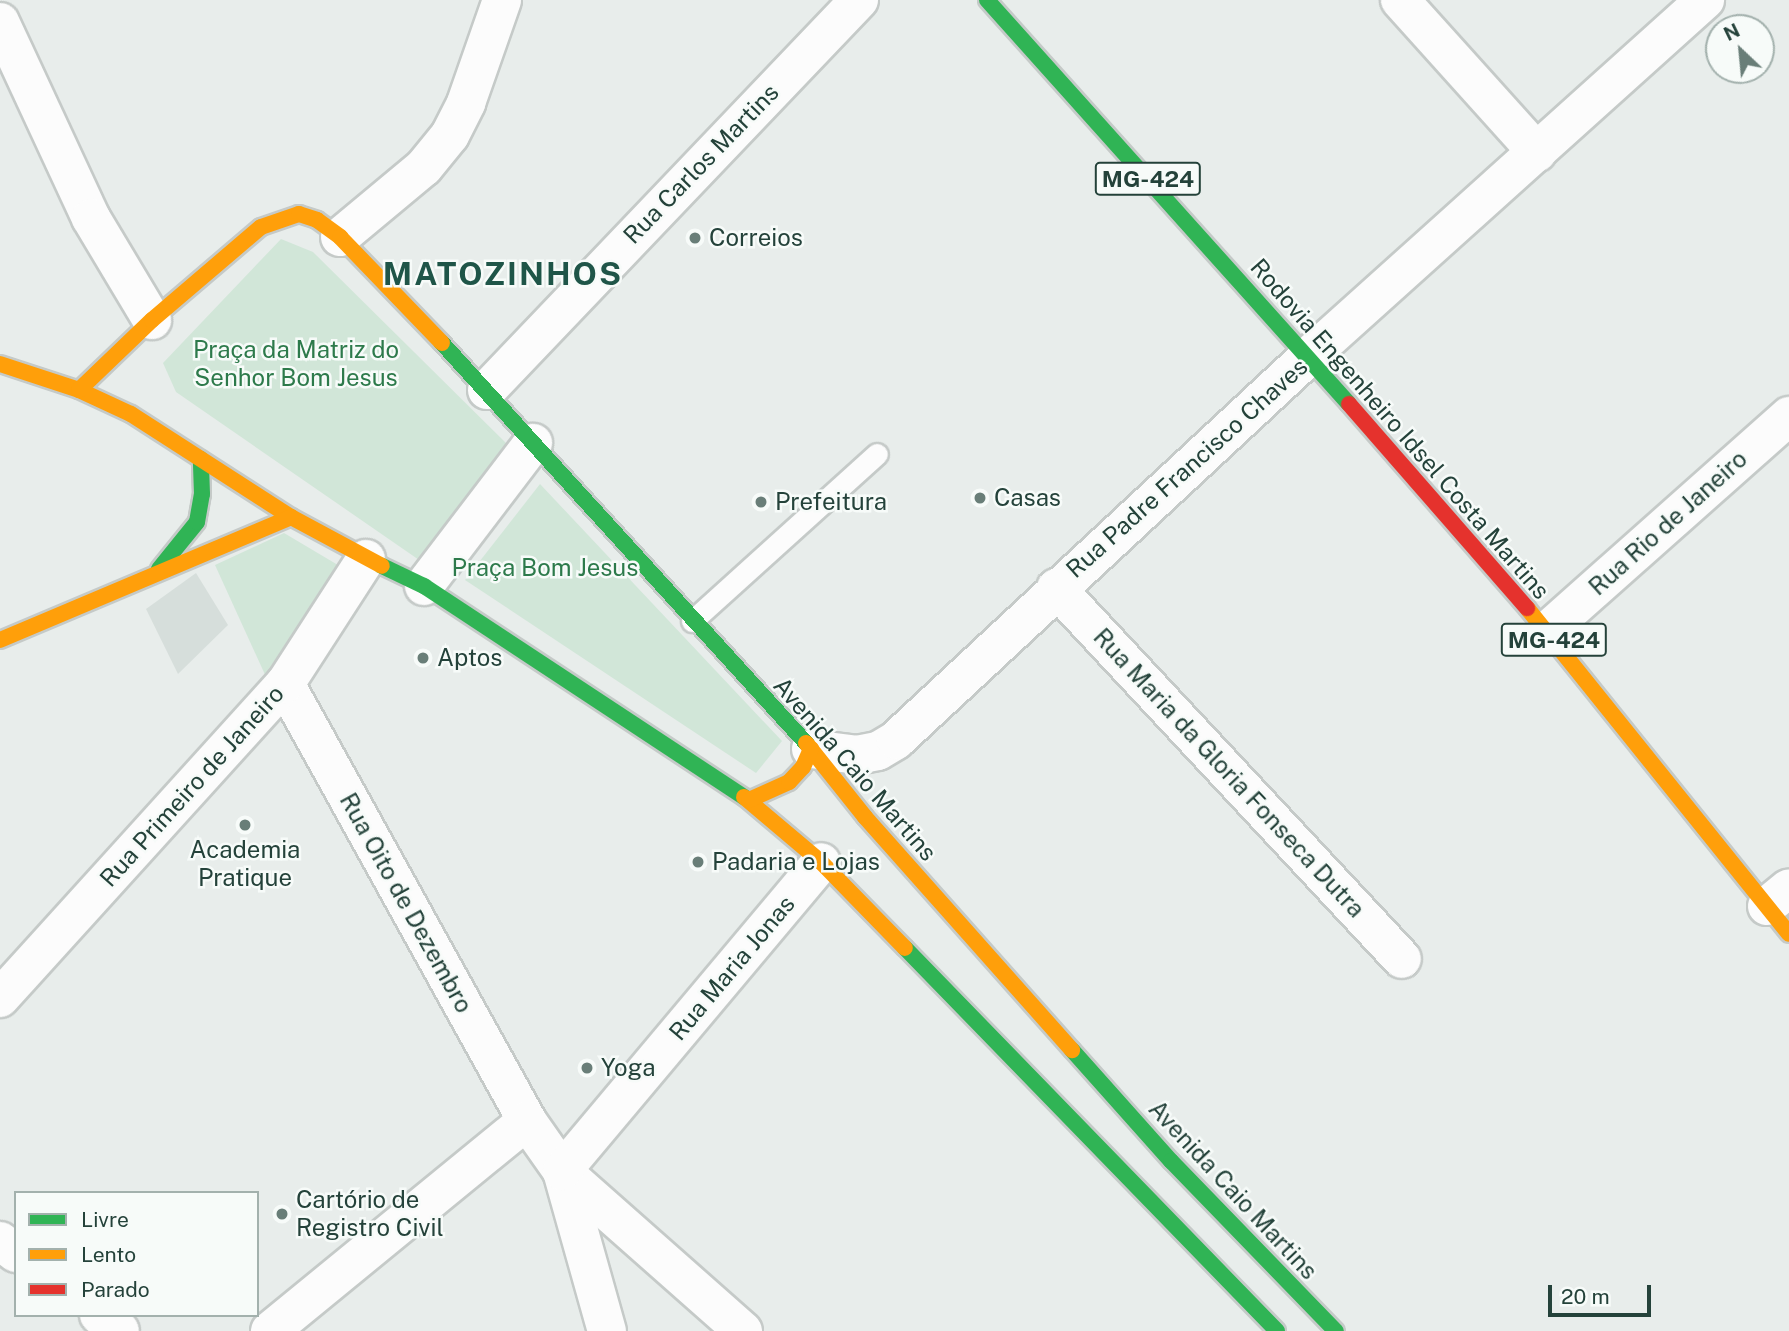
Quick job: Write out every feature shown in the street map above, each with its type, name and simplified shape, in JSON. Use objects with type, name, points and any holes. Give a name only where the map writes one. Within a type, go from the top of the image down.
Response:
[{"type":"main road","name":"Rodovia Engenheiro Idsel Costa Martins","points":[[987,0],[1308,357],[1547,631],[1782,909]]},
{"type":"main road","name":"Avenida Caio Martins","points":[[79,390],[152,320],[261,227],[299,214],[317,220],[340,237],[487,390],[692,621],[811,749],[865,817],[1171,1161],[1336,1331]]},
{"type":"main road","points":[[0,364],[79,390],[131,414],[291,517],[366,559],[424,586],[749,800],[821,862],[1277,1331]]},
{"type":"main road","points":[[152,575],[179,548],[197,522],[202,494],[201,459]]},
{"type":"main road","points":[[0,640],[291,517]]},
{"type":"main road","points":[[749,800],[789,782],[803,767],[811,749]]},
{"type":"street","points":[[340,237],[424,167],[450,135],[466,103],[502,0]]},
{"type":"street","name":"Rua Carlos Martins","points":[[487,390],[859,0]]},
{"type":"street","points":[[1401,0],[1537,152]]},
{"type":"street","name":"Rua Padre Francisco Chaves","points":[[811,749],[857,755],[878,751],[896,740],[1056,588],[1308,357],[1705,0]]},
{"type":"street","points":[[0,22],[91,218],[152,320]]},
{"type":"street","name":"Rua Rio de Janeiro","points":[[1547,631],[1789,415]]},
{"type":"street","points":[[424,586],[533,443]]},
{"type":"street","name":"Rua Primeiro de Janeiro","points":[[0,998],[285,684],[366,559]]},
{"type":"street","name":"Rua Maria da Gloria Fonseca Dutra","points":[[1056,588],[1402,959]]},
{"type":"street","name":"Rua Oito de Dezembro","points":[[285,684],[527,1121],[562,1171]]},
{"type":"street","name":"Rua Maria Jonas","points":[[562,1171],[821,862]]},
{"type":"street","points":[[270,1331],[527,1121]]},
{"type":"street","points":[[562,1171],[607,1331]]},
{"type":"street","points":[[562,1171],[743,1331]]},
{"type":"street","points":[[102,1317],[120,1331]]},
{"type":"lane","points":[[692,621],[877,453]]},
{"type":"shaded area","points":[[196,573],[228,625],[178,674],[146,609]]},
{"type":"green space","name":"Praça da Matriz do Senhor Bom Jesus","points":[[281,239],[313,252],[509,446],[422,562],[176,392],[163,363]]},
{"type":"green space","name":"Praça Bom Jesus","points":[[540,484],[782,741],[756,773],[465,580]]},
{"type":"green space","points":[[284,533],[343,568],[267,679],[215,565]]},
{"type":"traffic: fast","points":[[987,0],[1349,404]]},
{"type":"traffic: fast","points":[[442,343],[806,743]]},
{"type":"traffic: fast","points":[[159,569],[197,522],[202,494],[201,459]]},
{"type":"traffic: fast","points":[[382,566],[424,586],[744,797]]},
{"type":"traffic: fast","points":[[905,948],[1277,1331]]},
{"type":"traffic: fast","points":[[1072,1050],[1171,1161],[1336,1331]]},
{"type":"traffic: slow","points":[[79,390],[152,320],[261,227],[299,214],[317,220],[340,237],[442,343]]},
{"type":"traffic: slow","points":[[0,364],[79,390],[131,414],[291,517],[382,566]]},
{"type":"traffic: slow","points":[[0,640],[291,517]]},
{"type":"traffic: slow","points":[[1527,608],[1789,934]]},
{"type":"traffic: slow","points":[[806,743],[865,817],[1072,1050]]},
{"type":"traffic: slow","points":[[749,800],[789,782],[803,767],[811,749]]},
{"type":"traffic: slow","points":[[744,797],[821,862],[905,948]]},
{"type":"traffic: jam","points":[[1349,404],[1527,608]]},
{"type":"place","name":"Correios","points":[[695,238]]},
{"type":"place","name":"Casas","points":[[980,498]]},
{"type":"place","name":"Prefeitura","points":[[761,502]]},
{"type":"place","name":"Aptos","points":[[423,658]]},
{"type":"place","name":"Academia Pratique","points":[[245,825]]},
{"type":"place","name":"Padaria e Lojas","points":[[698,862]]},
{"type":"place","name":"Yoga","points":[[587,1068]]},
{"type":"place","name":"Cartório de Registro Civil","points":[[282,1214]]},
{"type":"district","name":"MATOZINHOS","points":[[503,274]]}]
